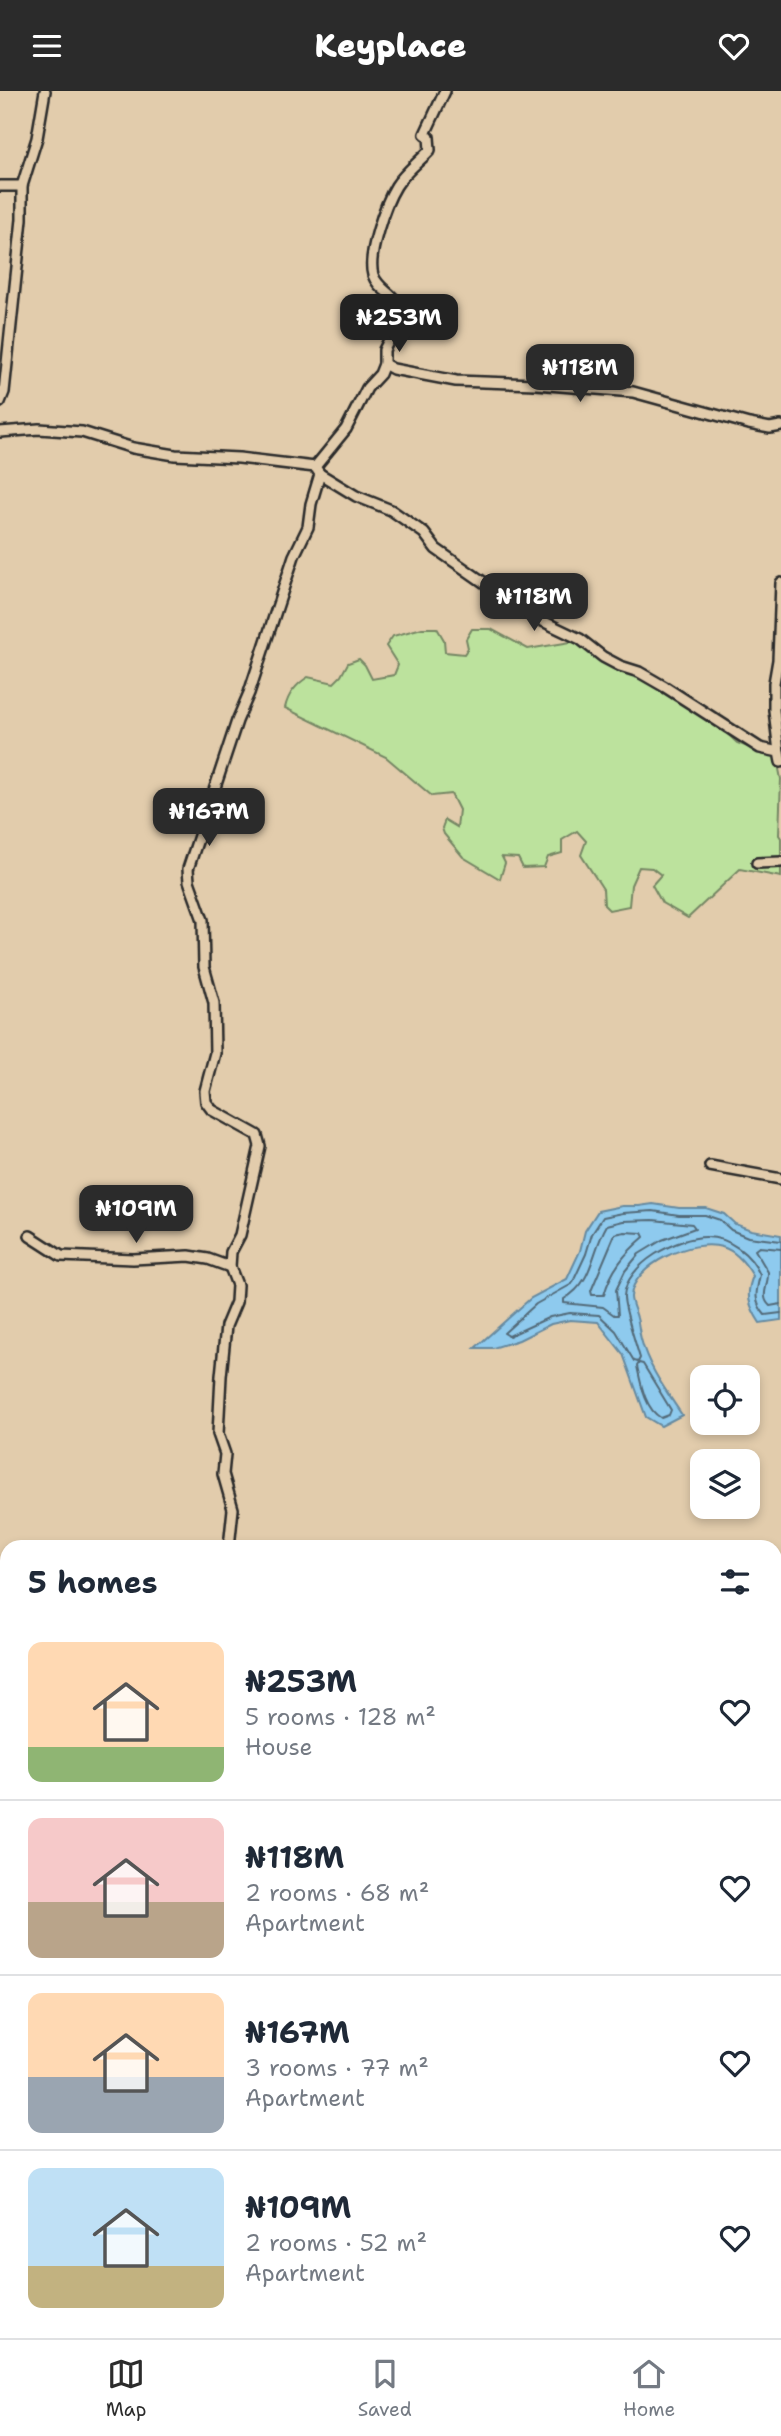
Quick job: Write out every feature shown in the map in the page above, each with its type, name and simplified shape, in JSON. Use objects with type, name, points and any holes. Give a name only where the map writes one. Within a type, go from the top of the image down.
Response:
[{"type":"street","points":[[0,402],[4,391],[22,219],[22,186],[37,138],[45,91]]},
{"type":"street","points":[[230,1540],[233,1509],[223,1474],[225,1454],[218,1434],[218,1418],[226,1326],[236,1302],[237,1285],[230,1267],[231,1252],[240,1235],[260,1146],[257,1135],[212,1111],[206,1103],[205,1091],[215,1053],[214,1003],[204,967],[203,920],[188,881],[188,869],[228,744],[249,693],[294,556],[308,527],[318,470],[346,429],[367,388],[380,374],[384,364],[384,350],[402,314],[399,305],[378,285],[372,273],[373,255],[381,220],[397,185],[430,150],[429,137],[425,134],[445,91]]},
{"type":"street","points":[[0,186],[22,186]]},
{"type":"street","points":[[384,364],[393,369],[456,381],[633,392],[748,424],[769,428],[781,426]]},
{"type":"street","points":[[0,432],[39,429],[82,432],[133,448],[175,455],[239,458],[318,470],[356,496],[391,510],[424,533],[436,549],[532,616],[580,639],[620,666],[639,672],[760,748],[780,757]]},
{"type":"street","points":[[780,757],[774,711],[774,683],[778,660],[781,583]]},
{"type":"street","points":[[757,863],[781,862]]},
{"type":"street","points":[[710,1166],[781,1179]]},
{"type":"street","points":[[30,1236],[61,1256],[113,1259],[189,1256],[230,1267]]},
{"type":"green space","points":[[422,628],[437,628],[444,640],[445,652],[464,654],[468,648],[466,639],[472,629],[491,629],[528,649],[577,641],[645,678],[716,723],[737,743],[776,754],[781,779],[781,877],[740,869],[688,918],[662,903],[652,885],[661,875],[652,868],[639,867],[631,885],[629,906],[609,910],[604,905],[603,889],[581,855],[586,841],[577,831],[562,840],[562,853],[548,857],[544,867],[523,868],[518,858],[502,857],[505,863],[500,879],[463,857],[442,828],[445,820],[457,827],[459,810],[451,794],[432,796],[386,757],[285,708],[293,690],[308,677],[334,683],[348,663],[359,659],[372,679],[394,675],[398,665],[386,646],[393,636]]},
{"type":"water","points":[[653,1204],[706,1208],[724,1214],[735,1224],[751,1230],[781,1235],[781,1320],[760,1323],[749,1300],[753,1276],[740,1259],[722,1247],[696,1246],[666,1256],[653,1264],[634,1285],[631,1300],[644,1349],[658,1379],[682,1415],[661,1426],[646,1417],[623,1354],[598,1322],[570,1320],[551,1324],[519,1340],[493,1348],[475,1348],[531,1298],[567,1279],[580,1251],[585,1231],[598,1211]]}]
